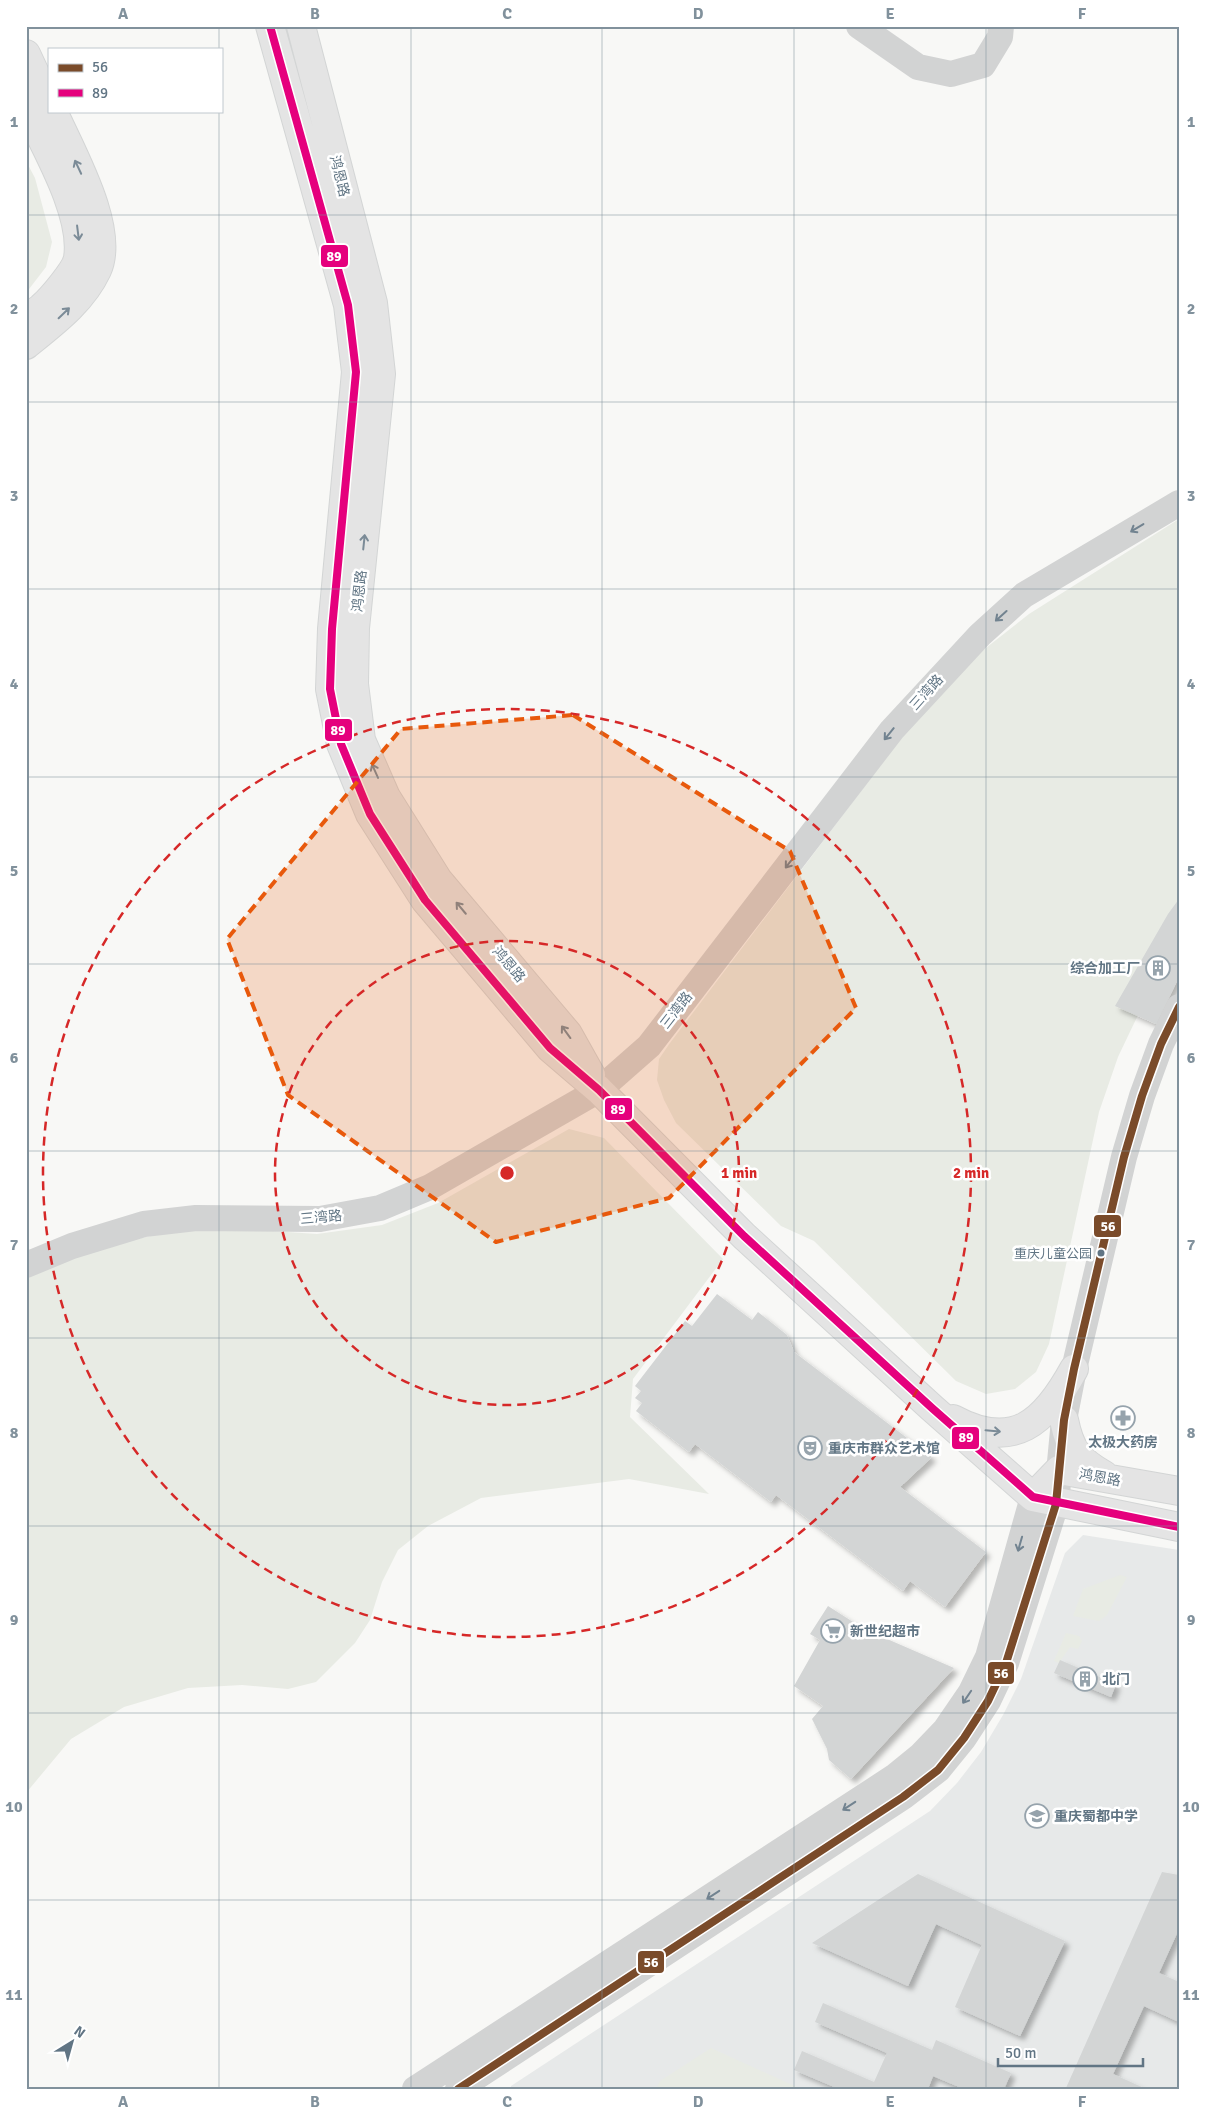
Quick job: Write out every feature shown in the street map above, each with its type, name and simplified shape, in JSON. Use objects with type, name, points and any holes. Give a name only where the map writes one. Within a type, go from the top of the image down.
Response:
[{"type":"main road","name":"鸿恩路","points":[[270,26],[348,305],[356,372],[332,629],[330,689],[341,744],[370,814],[425,900],[550,1048],[599,1090],[744,1236],[932,1408],[1045,1500]]},
{"type":"main road","name":"鸿恩路","points":[[301,26],[373,303],[381,374],[355,628],[354,684],[361,740],[386,797],[438,880],[568,1034],[599,1090]]},
{"type":"main road","points":[[26,54],[48,101]]},
{"type":"main road","points":[[26,107],[70,202],[79,232],[78,260],[68,277],[42,307],[26,317]]},
{"type":"main road","points":[[26,344],[64,314],[84,290],[98,269],[101,252],[102,232],[90,193],[52,112]]},
{"type":"main road","points":[[932,1408],[966,1426],[994,1433],[1016,1430],[1036,1422],[1049,1409],[1074,1369]]},
{"type":"main road","points":[[1064,1420],[1068,1440],[1076,1455],[1088,1466],[1110,1479]]},
{"type":"main road","name":"鸿恩路","points":[[1058,1470],[1179,1491]]},
{"type":"main road","points":[[1058,1470],[1045,1500],[1179,1527]]},
{"type":"street","points":[[859,26],[918,67],[951,74],[983,65],[1000,37],[1000,26]]},
{"type":"street","name":"三湾路","points":[[26,1265],[72,1246],[144,1224],[196,1218],[320,1219],[380,1208],[430,1187],[599,1090],[649,1046],[892,730],[980,635],[1024,595],[1179,503]]},
{"type":"street","points":[[1058,1470],[1064,1420],[1074,1369],[1122,1167],[1139,1104],[1162,1044],[1179,1007]]},
{"type":"street","points":[[415,2089],[894,1777],[922,1755],[945,1730],[971,1692],[988,1657],[1045,1500]]},
{"type":"street","points":[[458,2089],[895,1802],[938,1770],[964,1738],[988,1702],[1006,1663],[1045,1500]]},
{"type":"highlighted area","points":[[573,715],[790,851],[856,1008],[669,1198],[496,1242],[288,1095],[227,939],[401,729]]},
{"type":"shaded area","points":[[26,161],[35,178],[52,242],[46,267],[26,293]]},
{"type":"shaded area","name":"重庆儿童公园","points":[[1179,519],[1179,938],[1148,994],[1118,1057],[1099,1112],[1049,1344],[1036,1372],[1015,1389],[986,1394],[956,1381],[814,1241],[781,1226],[676,1123],[664,1100],[657,1080],[659,1059],[924,708],[982,651],[1029,614]]},
{"type":"shaded area","points":[[569,1129],[604,1138],[723,1259],[633,1379],[630,1417],[709,1494],[629,1479],[481,1498],[428,1526],[398,1550],[382,1582],[370,1620],[355,1643],[316,1682],[288,1689],[242,1685],[188,1688],[124,1707],[71,1739],[26,1793],[26,1274],[74,1253],[196,1226],[317,1234],[382,1225],[438,1203]]},
{"type":"shaded area","name":"重庆蜀都中学","points":[[1083,1535],[1179,1550],[1179,2089],[511,2089],[511,2086],[930,1811],[957,1783],[981,1752],[1003,1715],[1021,1679],[1065,1553]]},
{"type":"shaded area","points":[[1120,1575],[1127,1577],[1107,1615],[1099,1621],[1073,1616],[1083,1589]]},
{"type":"shaded area","points":[[1066,1633],[1079,1636],[1082,1641],[1078,1649],[1070,1647],[1059,1663],[1054,1661]]},
{"type":"shaded area","points":[[711,2048],[801,2089],[656,2089],[660,2081]]},
{"type":"building","name":"综合加工厂","points":[[1179,899],[1179,977],[1156,1024],[1115,1006],[1168,914]]},
{"type":"building","name":"重庆市群众艺术馆","points":[[717,1294],[752,1320],[758,1312],[787,1335],[794,1352],[932,1457],[900,1487],[986,1552],[945,1607],[910,1581],[903,1591],[776,1495],[771,1502],[695,1444],[689,1452],[636,1411],[642,1403],[635,1398],[641,1391],[635,1386],[685,1321],[692,1326]]},
{"type":"building","points":[[828,1606],[864,1629],[954,1668],[851,1779],[829,1760],[827,1749],[812,1719],[823,1706],[794,1686],[820,1640],[810,1634]]},
{"type":"building","name":"北门","points":[[1060,1660],[1116,1684],[1111,1697],[1054,1673]]},
{"type":"building","points":[[1162,1872],[1179,1875],[1179,1929],[1159,1973],[1179,1982],[1179,2022],[1144,2006],[1113,2074],[1146,2089],[1067,2089],[1066,2088]]},
{"type":"building","points":[[918,1874],[1065,1941],[1020,2036],[955,2007],[982,1945],[936,1924],[908,1986],[812,1943]]},
{"type":"building","points":[[823,2003],[932,2050],[936,2040],[1011,2073],[1004,2089],[964,2089],[933,2076],[928,2089],[839,2089],[794,2070],[802,2051],[874,2082],[887,2053],[815,2022]]},
{"type":"transit line","name":"89","points":[[270,26],[348,305],[356,372],[332,629],[330,689],[341,744],[370,814],[425,900],[550,1048],[599,1090],[744,1236],[932,1408],[1033,1497],[1179,1527]]},
{"type":"transit line","name":"56","points":[[458,2089],[903,1797],[938,1770],[964,1738],[988,1701],[1006,1663],[1056,1504],[1064,1420],[1074,1369],[1124,1157],[1142,1096],[1161,1044],[1179,1007]]},
{"type":"place","name":"综合加工厂","points":[[1158,968]]},
{"type":"place","name":"重庆儿童公园","points":[[1101,1253]]},
{"type":"place","name":"太极大药房","points":[[1123,1418]]},
{"type":"place","name":"重庆市群众艺术馆","points":[[810,1448]]},
{"type":"place","name":"新世纪超市","points":[[833,1631]]},
{"type":"place","name":"北门","points":[[1085,1679]]},
{"type":"place","name":"重庆蜀都中学","points":[[1037,1816]]}]
